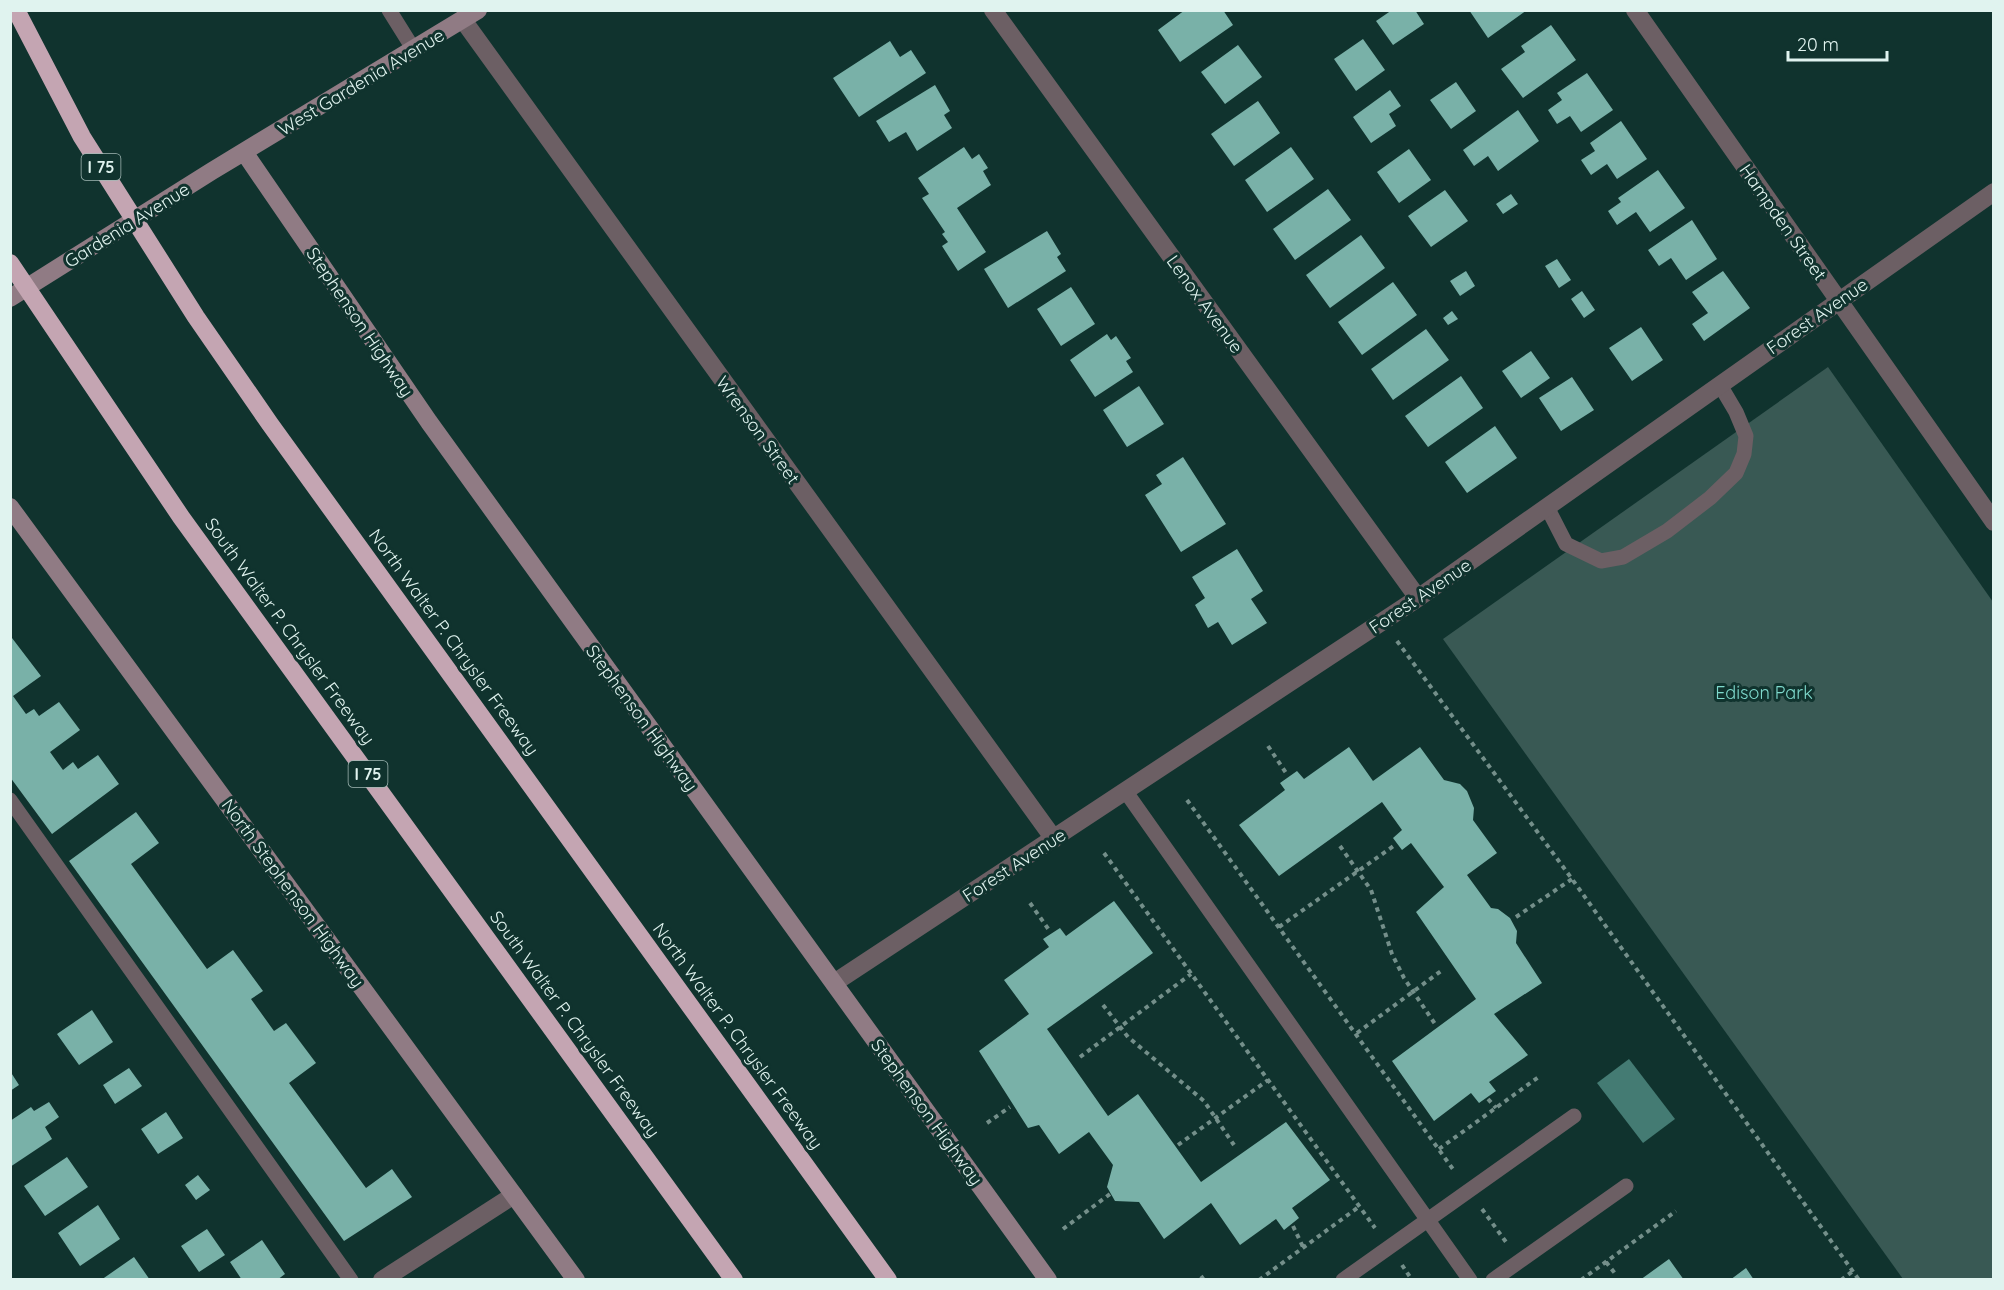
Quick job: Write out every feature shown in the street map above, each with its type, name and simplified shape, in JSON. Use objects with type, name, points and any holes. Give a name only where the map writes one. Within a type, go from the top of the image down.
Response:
[{"type":"highway","name":"North Walter P. Chrysler Freeway","points":[[16,10],[82,137],[203,327],[270,424],[888,1280]]},
{"type":"highway","name":"South Walter P. Chrysler Freeway","points":[[10,263],[181,517],[734,1280]]},
{"type":"main road","name":"West Gardenia Avenue","points":[[244,152],[478,10]]},
{"type":"main road","name":"Gardenia Avenue","points":[[10,298],[244,152]]},
{"type":"main road","name":"Stephenson Highway","points":[[244,152],[429,422],[1048,1280]]},
{"type":"main road","name":"North Stephenson Highway","points":[[10,507],[576,1280]]},
{"type":"street","name":"Lenox Avenue","points":[[993,10],[1418,598]]},
{"type":"street","name":"Hampden Street","points":[[1635,10],[1994,522]]},
{"type":"street","name":"Wrenson Street","points":[[463,20],[1054,839]]},
{"type":"street","name":"Forest Avenue","points":[[834,983],[1418,598],[1994,192]]},
{"type":"street","points":[[382,1280],[514,1195]]},
{"type":"lane","points":[[389,10],[414,50]]},
{"type":"lane","points":[[1547,507],[1566,544],[1601,561],[1623,557],[1667,531],[1710,498],[1736,473],[1744,454],[1746,436],[1736,412],[1720,385]]},
{"type":"lane","points":[[1126,792],[1470,1280]]},
{"type":"lane","points":[[10,800],[351,1280]]},
{"type":"lane","points":[[1343,1280],[1574,1116]]},
{"type":"lane","points":[[1493,1280],[1626,1186]]},
{"type":"path","points":[[1395,638],[1572,879],[1859,1280]]},
{"type":"path","points":[[1268,746],[1286,772]]},
{"type":"path","points":[[1187,800],[1357,1033],[1459,1178]]},
{"type":"path","points":[[1279,927],[1395,845]]},
{"type":"path","points":[[1341,846],[1371,890],[1392,954],[1435,1024]]},
{"type":"path","points":[[1104,854],[1380,1234]]},
{"type":"path","points":[[1516,917],[1572,879]]},
{"type":"path","points":[[1030,903],[1049,930]]},
{"type":"path","points":[[1357,1033],[1441,970]]},
{"type":"path","points":[[1080,1057],[1191,974]]},
{"type":"path","points":[[1103,1005],[1120,1028],[1204,1101],[1234,1145]]},
{"type":"path","points":[[1439,1149],[1540,1076]]},
{"type":"path","points":[[1178,1145],[1268,1080]]},
{"type":"path","points":[[1488,1099],[1496,1108]]},
{"type":"path","points":[[987,1124],[1010,1107]]},
{"type":"path","points":[[1063,1228],[1110,1194]]},
{"type":"path","points":[[1477,1202],[1511,1250]]},
{"type":"path","points":[[1259,1280],[1360,1206]]},
{"type":"path","points":[[1581,1280],[1676,1211]]},
{"type":"path","points":[[1293,1226],[1304,1247]]},
{"type":"path","points":[[1606,1262],[1617,1276]]},
{"type":"path","points":[[1841,1280],[1853,1271]]},
{"type":"green space","name":"Edison Park","points":[[1828,367],[1993,602],[1993,1279],[1903,1279],[1443,639]]},
{"type":"shaded area","points":[[1629,1059],[1675,1119],[1643,1143],[1597,1083]]},
{"type":"building","points":[[1185,10],[1223,10],[1233,25],[1180,62],[1158,30]]},
{"type":"building","points":[[1392,10],[1415,10],[1424,24],[1393,45],[1376,21]]},
{"type":"building","points":[[1469,10],[1527,10],[1488,38]]},
{"type":"building","points":[[1551,25],[1576,60],[1523,98],[1501,69],[1525,52],[1521,46]]},
{"type":"building","points":[[1363,39],[1385,70],[1356,91],[1334,59]]},
{"type":"building","points":[[890,41],[900,57],[911,50],[926,73],[859,117],[833,78]]},
{"type":"building","points":[[1238,45],[1262,77],[1225,104],[1201,72]]},
{"type":"building","points":[[1587,73],[1613,110],[1581,132],[1570,116],[1557,124],[1548,110],[1562,100],[1557,93]]},
{"type":"building","points":[[1456,82],[1476,111],[1451,129],[1430,100]]},
{"type":"building","points":[[935,85],[950,111],[944,115],[952,128],[917,151],[906,132],[889,142],[876,121]]},
{"type":"building","points":[[1390,90],[1401,106],[1389,114],[1396,126],[1371,143],[1353,117]]},
{"type":"building","points":[[1258,101],[1280,133],[1234,166],[1211,134]]},
{"type":"building","points":[[1518,110],[1539,141],[1498,171],[1488,156],[1474,166],[1463,150]]},
{"type":"building","points":[[1621,121],[1647,159],[1617,179],[1607,164],[1591,175],[1581,160],[1595,151],[1590,143]]},
{"type":"building","points":[[964,147],[972,159],[979,154],[988,168],[983,171],[991,185],[957,208],[986,252],[958,271],[942,246],[948,242],[942,234],[945,232],[922,198],[929,194],[918,178]]},
{"type":"building","points":[[1291,147],[1314,179],[1267,212],[1245,180]]},
{"type":"building","points":[[1409,149],[1431,180],[1399,203],[1377,172]]},
{"type":"building","points":[[1658,170],[1685,208],[1650,232],[1636,212],[1617,225],[1608,211],[1621,202],[1618,198]]},
{"type":"building","points":[[1328,189],[1351,220],[1295,260],[1273,229]]},
{"type":"building","points":[[1445,190],[1468,221],[1431,247],[1408,216]]},
{"type":"building","points":[[1511,194],[1518,204],[1503,214],[1496,204]]},
{"type":"building","points":[[1692,220],[1717,259],[1686,280],[1671,258],[1659,266],[1648,250]]},
{"type":"building","points":[[1047,231],[1061,254],[1057,257],[1066,271],[1008,308],[984,269]]},
{"type":"building","points":[[1361,235],[1385,268],[1330,308],[1306,275]]},
{"type":"building","points":[[1557,259],[1571,280],[1559,288],[1545,266]]},
{"type":"building","points":[[1466,271],[1475,286],[1460,296],[1450,281]]},
{"type":"building","points":[[1723,271],[1750,308],[1704,341],[1692,324],[1708,313],[1692,292]]},
{"type":"building","points":[[1393,282],[1417,315],[1362,355],[1338,322]]},
{"type":"building","points":[[1071,287],[1095,324],[1061,346],[1037,309]]},
{"type":"building","points":[[1582,291],[1595,310],[1584,318],[1571,299]]},
{"type":"building","points":[[1452,311],[1458,319],[1448,325],[1443,318]]},
{"type":"building","points":[[1641,327],[1663,360],[1632,381],[1609,348]]},
{"type":"building","points":[[1426,329],[1449,360],[1393,400],[1371,369]]},
{"type":"building","points":[[1107,334],[1111,340],[1116,336],[1131,358],[1126,361],[1133,372],[1095,397],[1070,360]]},
{"type":"building","points":[[1531,351],[1550,378],[1521,398],[1502,371]]},
{"type":"building","points":[[1461,376],[1483,408],[1428,447],[1405,416]]},
{"type":"building","points":[[1572,377],[1594,410],[1561,431],[1539,398]]},
{"type":"building","points":[[1139,386],[1164,424],[1127,447],[1103,410]]},
{"type":"building","points":[[1495,426],[1517,458],[1467,493],[1445,462]]},
{"type":"building","points":[[1183,457],[1226,524],[1181,552],[1145,495],[1162,484],[1156,475]]},
{"type":"building","points":[[1237,549],[1263,591],[1251,599],[1267,623],[1232,645],[1218,622],[1208,628],[1195,605],[1205,598],[1192,577]]},
{"type":"building","points":[[12,638],[41,676],[13,696],[26,714],[34,709],[39,716],[59,702],[80,730],[50,752],[63,770],[73,762],[78,769],[98,755],[119,784],[52,834],[10,777]]},
{"type":"building","points":[[1349,747],[1373,781],[1420,747],[1444,780],[1460,784],[1467,791],[1474,808],[1473,820],[1497,853],[1467,875],[1491,908],[1498,909],[1510,918],[1517,931],[1516,943],[1542,983],[1494,1014],[1528,1055],[1489,1082],[1496,1091],[1479,1103],[1471,1093],[1434,1121],[1392,1061],[1476,999],[1416,912],[1444,887],[1411,843],[1402,850],[1393,838],[1402,830],[1382,802],[1279,876],[1239,825],[1285,790],[1280,783],[1297,771],[1304,779]]},
{"type":"building","points":[[136,812],[159,843],[131,864],[207,969],[233,950],[263,991],[251,999],[274,1031],[286,1023],[316,1063],[289,1083],[366,1188],[392,1169],[412,1197],[344,1241],[69,861]]},
{"type":"building","points":[[1114,901],[1153,953],[1047,1029],[1108,1116],[1138,1094],[1201,1182],[1286,1122],[1330,1180],[1292,1208],[1299,1218],[1284,1230],[1276,1219],[1240,1245],[1211,1203],[1164,1239],[1139,1202],[1115,1201],[1107,1187],[1113,1165],[1089,1132],[1059,1154],[1039,1125],[1028,1128],[979,1051],[1029,1014],[1004,980],[1049,947],[1043,939],[1060,928],[1066,936]]},
{"type":"building","points":[[92,1010],[113,1042],[79,1065],[57,1034]]},
{"type":"building","points":[[129,1068],[142,1086],[115,1104],[103,1085]]},
{"type":"building","points":[[10,1071],[19,1085],[10,1091]]},
{"type":"building","points":[[49,1102],[59,1117],[45,1127],[52,1139],[10,1167],[10,1121],[31,1107],[34,1111]]},
{"type":"building","points":[[166,1112],[183,1138],[158,1154],[141,1129]]},
{"type":"building","points":[[67,1157],[88,1187],[45,1216],[24,1186]]},
{"type":"building","points":[[198,1175],[210,1190],[196,1200],[185,1185]]},
{"type":"building","points":[[98,1205],[120,1239],[80,1266],[58,1233]]},
{"type":"building","points":[[207,1229],[225,1255],[199,1272],[181,1246]]},
{"type":"building","points":[[262,1240],[285,1274],[277,1280],[242,1280],[230,1262]]},
{"type":"building","points":[[134,1257],[150,1280],[101,1280]]},
{"type":"building","points":[[1669,1259],[1684,1280],[1640,1280]]},
{"type":"building","points":[[1746,1268],[1754,1280],[1730,1280]]}]
